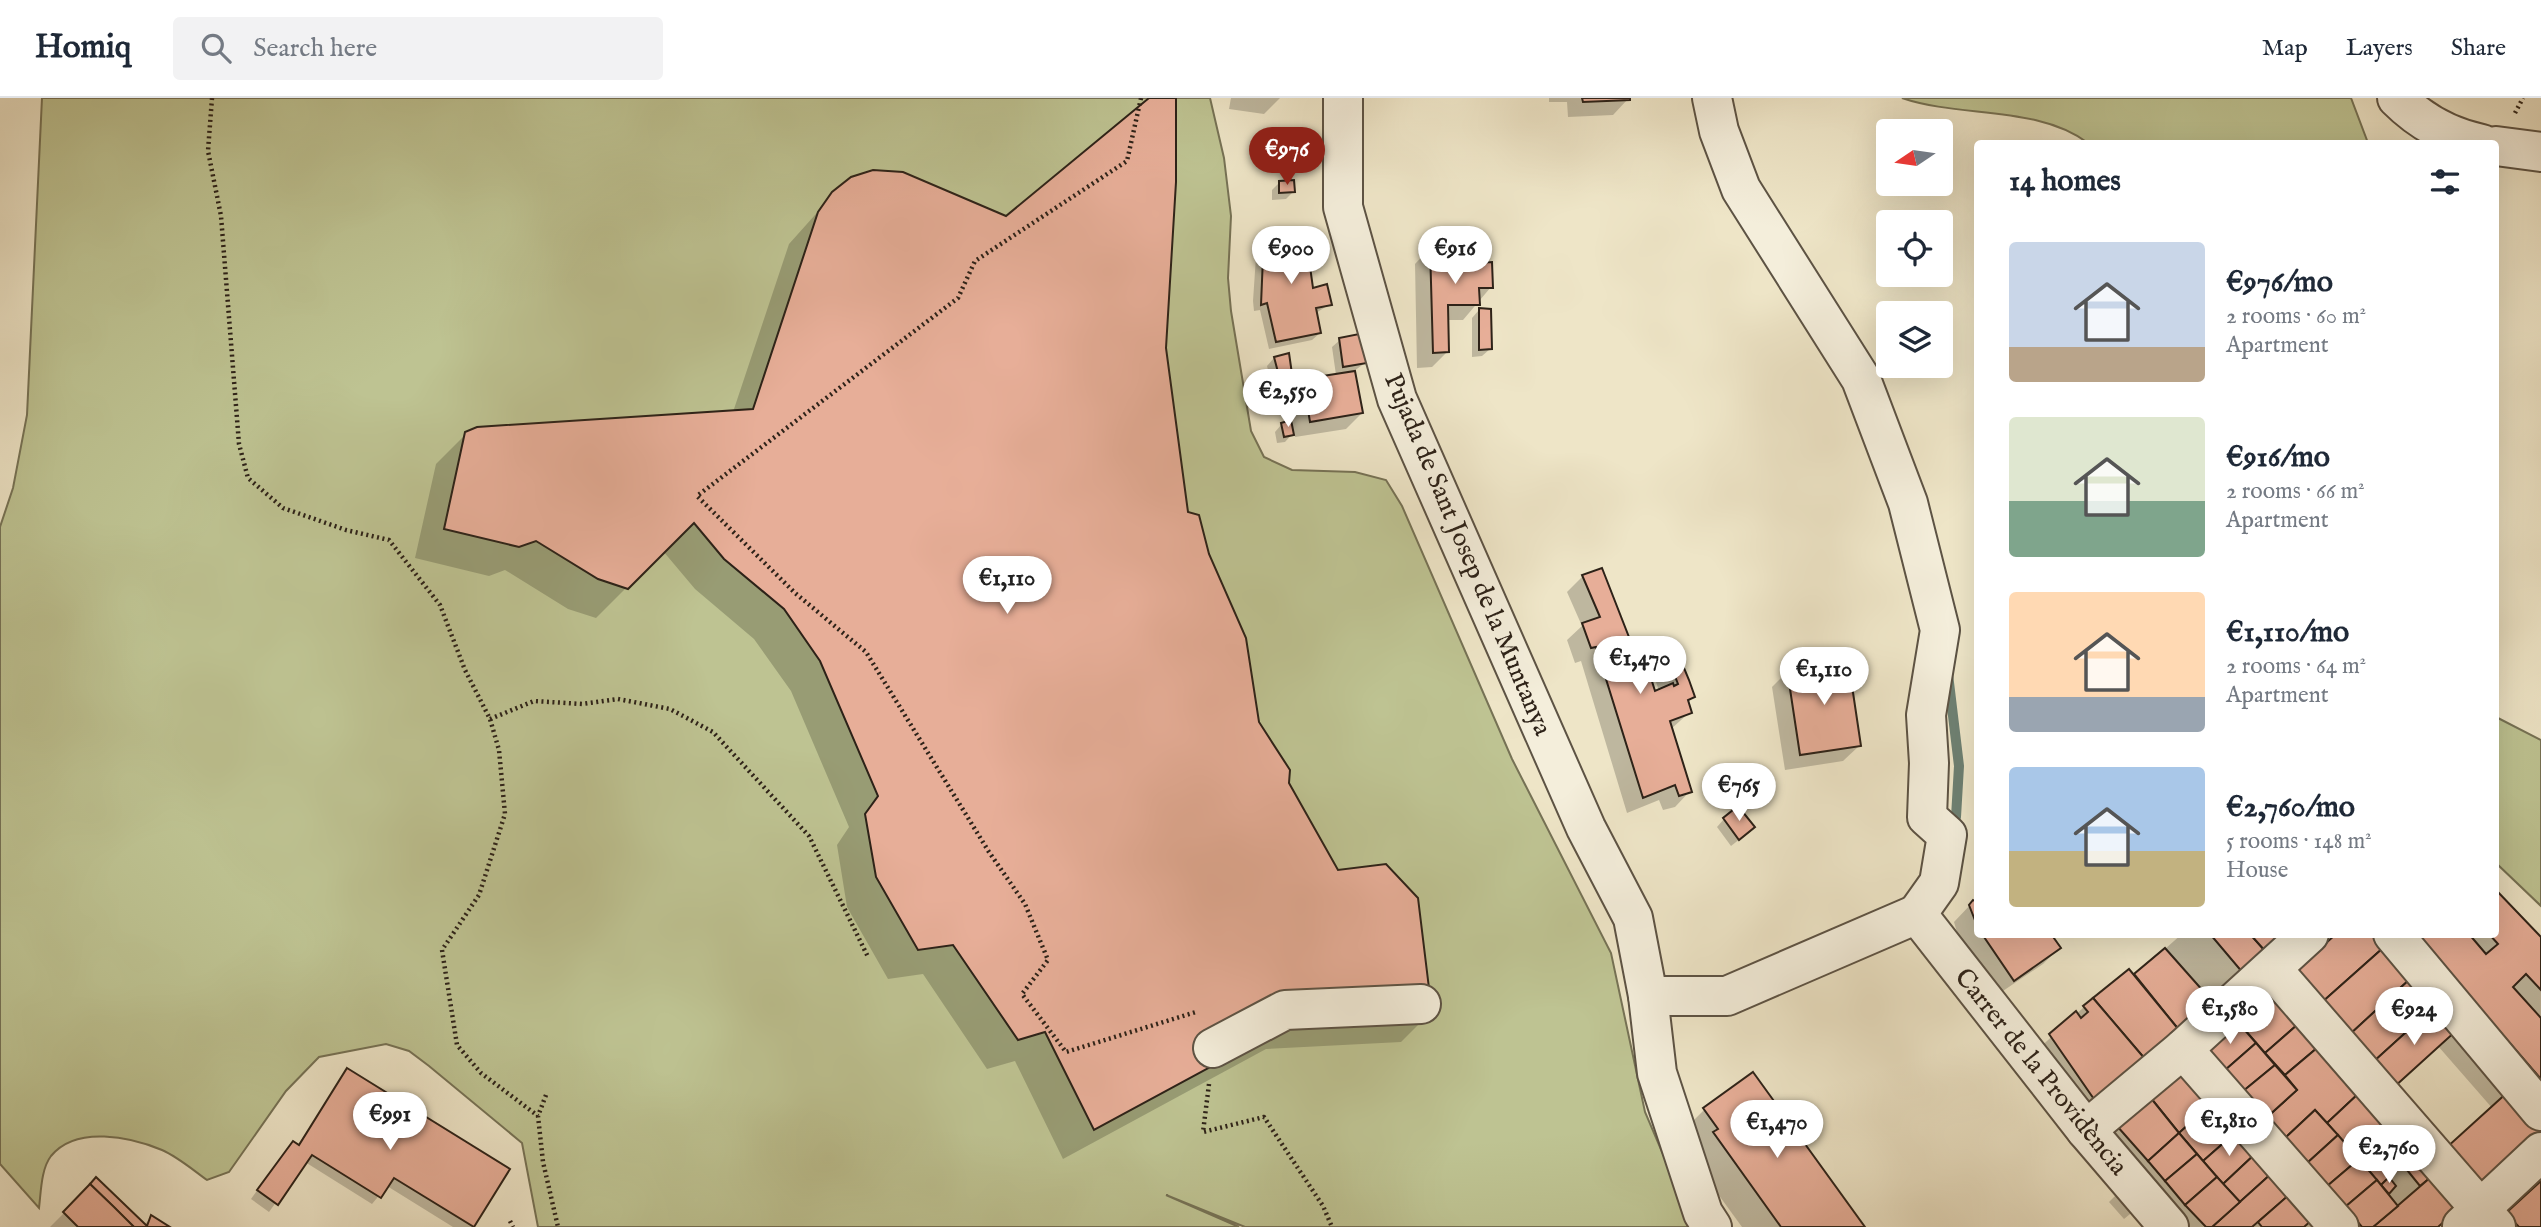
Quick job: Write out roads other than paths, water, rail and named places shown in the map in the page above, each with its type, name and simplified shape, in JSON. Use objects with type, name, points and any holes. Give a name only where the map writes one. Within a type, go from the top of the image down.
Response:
[{"type":"street","name":"Pujada de Sant Josep de la Muntanya","points":[[1343,98],[1343,207],[1397,399],[1586,828],[1633,918],[1648,996],[1657,1073],[1703,1213],[1712,1227]]},
{"type":"street","points":[[1648,996],[1727,996],[1917,914],[1939,883],[1962,836],[1927,817],[1926,715],[1940,630],[1908,503],[1861,379],[1741,189],[1719,131],[1712,98]]},
{"type":"street","points":[[2397,98],[2412,113],[2454,138],[2463,140]]},
{"type":"street","points":[[2499,146],[2541,152]]},
{"type":"street","name":"Carrer de la Providència","points":[[1917,914],[2087,1130],[2169,1227]]},
{"type":"street","points":[[2087,1130],[2183,1049],[2305,938]]},
{"type":"street","points":[[2396,938],[2541,1111]]},
{"type":"street","points":[[2272,969],[2479,1221],[2541,1152]]},
{"type":"street","points":[[1213,1048],[1285,1010],[1421,1004]]},
{"type":"street","points":[[2183,1049],[2340,1227]]},
{"type":"waterway","points":[[1948,674],[1959,766],[1956,817]]}]
